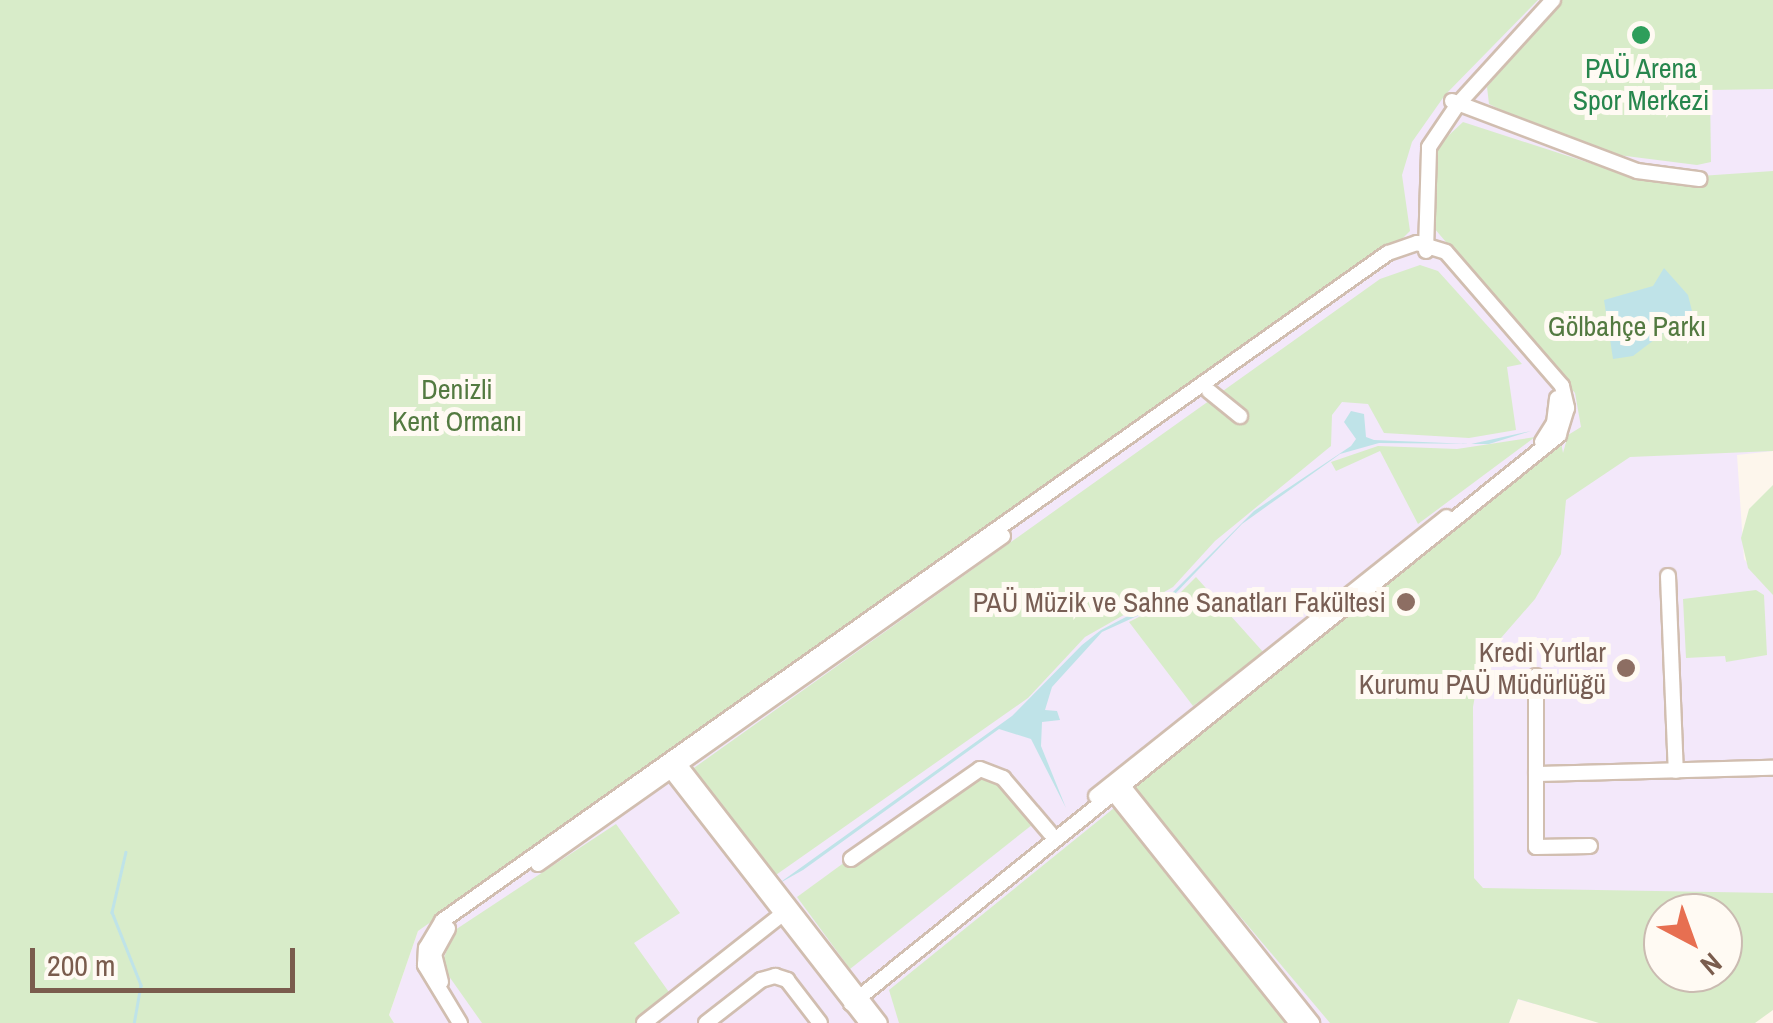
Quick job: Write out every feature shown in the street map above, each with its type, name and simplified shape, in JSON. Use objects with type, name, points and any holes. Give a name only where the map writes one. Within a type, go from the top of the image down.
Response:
[{"type":"street","points":[[1421,247],[1425,161],[1458,99],[1542,0]]},
{"type":"street","points":[[1458,99],[1553,0]]},
{"type":"street","points":[[1458,99],[1571,144],[1698,179],[1637,172],[1458,99]]},
{"type":"street","points":[[472,1023],[436,970],[434,954],[449,927],[672,764],[1396,260],[1421,247]]},
{"type":"street","points":[[460,1023],[425,965],[431,935],[1388,253],[1421,247],[1446,252],[1502,312],[1562,386],[1567,408],[1559,435],[1546,450],[1390,569],[853,997]]},
{"type":"street","points":[[1208,391],[1240,416]]},
{"type":"street","points":[[1668,576],[1676,771]]},
{"type":"street","points":[[1536,676],[1536,847],[1590,846]]},
{"type":"street","points":[[672,764],[853,997],[880,1023]]},
{"type":"street","points":[[1536,774],[1773,768]]},
{"type":"street","points":[[851,858],[980,769],[1003,778],[1050,832]]},
{"type":"street","points":[[853,997],[1050,832],[1117,788]]},
{"type":"street","points":[[1117,788],[1297,1023]]},
{"type":"street","points":[[1117,788],[1312,1023]]},
{"type":"street","points":[[644,1023],[788,915]]},
{"type":"street","points":[[658,1023],[788,915]]},
{"type":"street","points":[[706,1023],[761,980],[776,976],[788,980],[820,1023]]},
{"type":"street","points":[[853,997],[867,1023]]},
{"type":"shaded area","points":[[997,0],[1773,0],[1773,451],[1737,455],[1744,559],[1773,594],[1773,896],[1554,894],[1534,1004],[1517,999],[1509,1023],[394,1023],[389,1015],[418,931],[465,896]]},
{"type":"green space","name":"Denizli Kent Ormanı","points":[[0,0],[1538,0],[1445,95],[1412,142],[1402,175],[1410,231],[1402,239],[418,931],[389,1015],[394,1023],[0,1023]]},
{"type":"green space","points":[[1560,0],[1773,0],[1773,89],[1710,90],[1711,162],[1697,165],[1610,154],[1531,125],[1489,104],[1487,87]]},
{"type":"green space","name":"Gölbahçe Parkı","points":[[1463,122],[1642,180],[1773,171],[1773,451],[1630,457],[1566,500],[1561,554],[1535,599],[1481,661],[1473,707],[1474,878],[1483,888],[1773,893],[1773,1010],[1755,1023],[1599,1023],[1518,999],[1509,1023],[1330,1023],[1131,787],[1561,442],[1563,453],[1568,435],[1581,427],[1575,393],[1434,228],[1428,204],[1434,149]]},
{"type":"green space","points":[[1420,265],[1438,271],[1522,364],[1507,367],[1516,430],[1469,438],[1384,433],[1368,404],[1342,402],[1332,415],[1331,446],[1215,541],[1173,587],[1085,637],[1028,698],[773,877],[691,770],[1380,279]]},
{"type":"green space","points":[[1535,437],[1418,524],[1380,451],[1336,471],[1331,462],[1378,446],[1457,449]]},
{"type":"green space","points":[[1773,485],[1773,595],[1748,568],[1741,538],[1749,509]]},
{"type":"green space","points":[[1196,577],[1264,653],[1193,706],[1129,622],[1174,599]]},
{"type":"green space","points":[[1756,590],[1764,595],[1767,655],[1726,662],[1725,656],[1686,658],[1683,599]]},
{"type":"green space","points":[[992,772],[1037,821],[850,969],[797,897],[967,773]]},
{"type":"green space","points":[[1114,808],[1290,1023],[899,1023],[889,990]]},
{"type":"green space","points":[[616,824],[680,913],[634,943],[671,995],[636,1023],[482,1023],[441,965],[455,930]]},
{"type":"water","points":[[1664,268],[1688,295],[1692,311],[1633,356],[1613,359],[1604,300],[1653,286]]},
{"type":"water","points":[[1351,411],[1364,414],[1366,437],[1374,440],[1466,444],[1379,443],[1340,454],[1242,524],[1174,595],[1102,632],[1052,687],[1045,710],[1057,711],[1060,720],[1042,722],[1041,746],[1066,808],[1031,739],[999,729],[778,884],[1012,716],[1082,645],[1101,630],[1172,593],[1254,511],[1351,446],[1356,439],[1344,422]]},
{"type":"water","points":[[1531,431],[1489,444],[1472,444]]},
{"type":"waterway","points":[[126,852],[112,912],[141,985],[134,1023]]},
{"type":"place","name":"PAÜ Arena Spor Merkezi","points":[[1641,35]]},
{"type":"place","name":"PAÜ Müzik ve Sahne Sanatları Fakültesi","points":[[1406,602]]},
{"type":"place","name":"Kredi Yurtlar Kurumu PAÜ Müdürlüğü","points":[[1626,668]]}]
